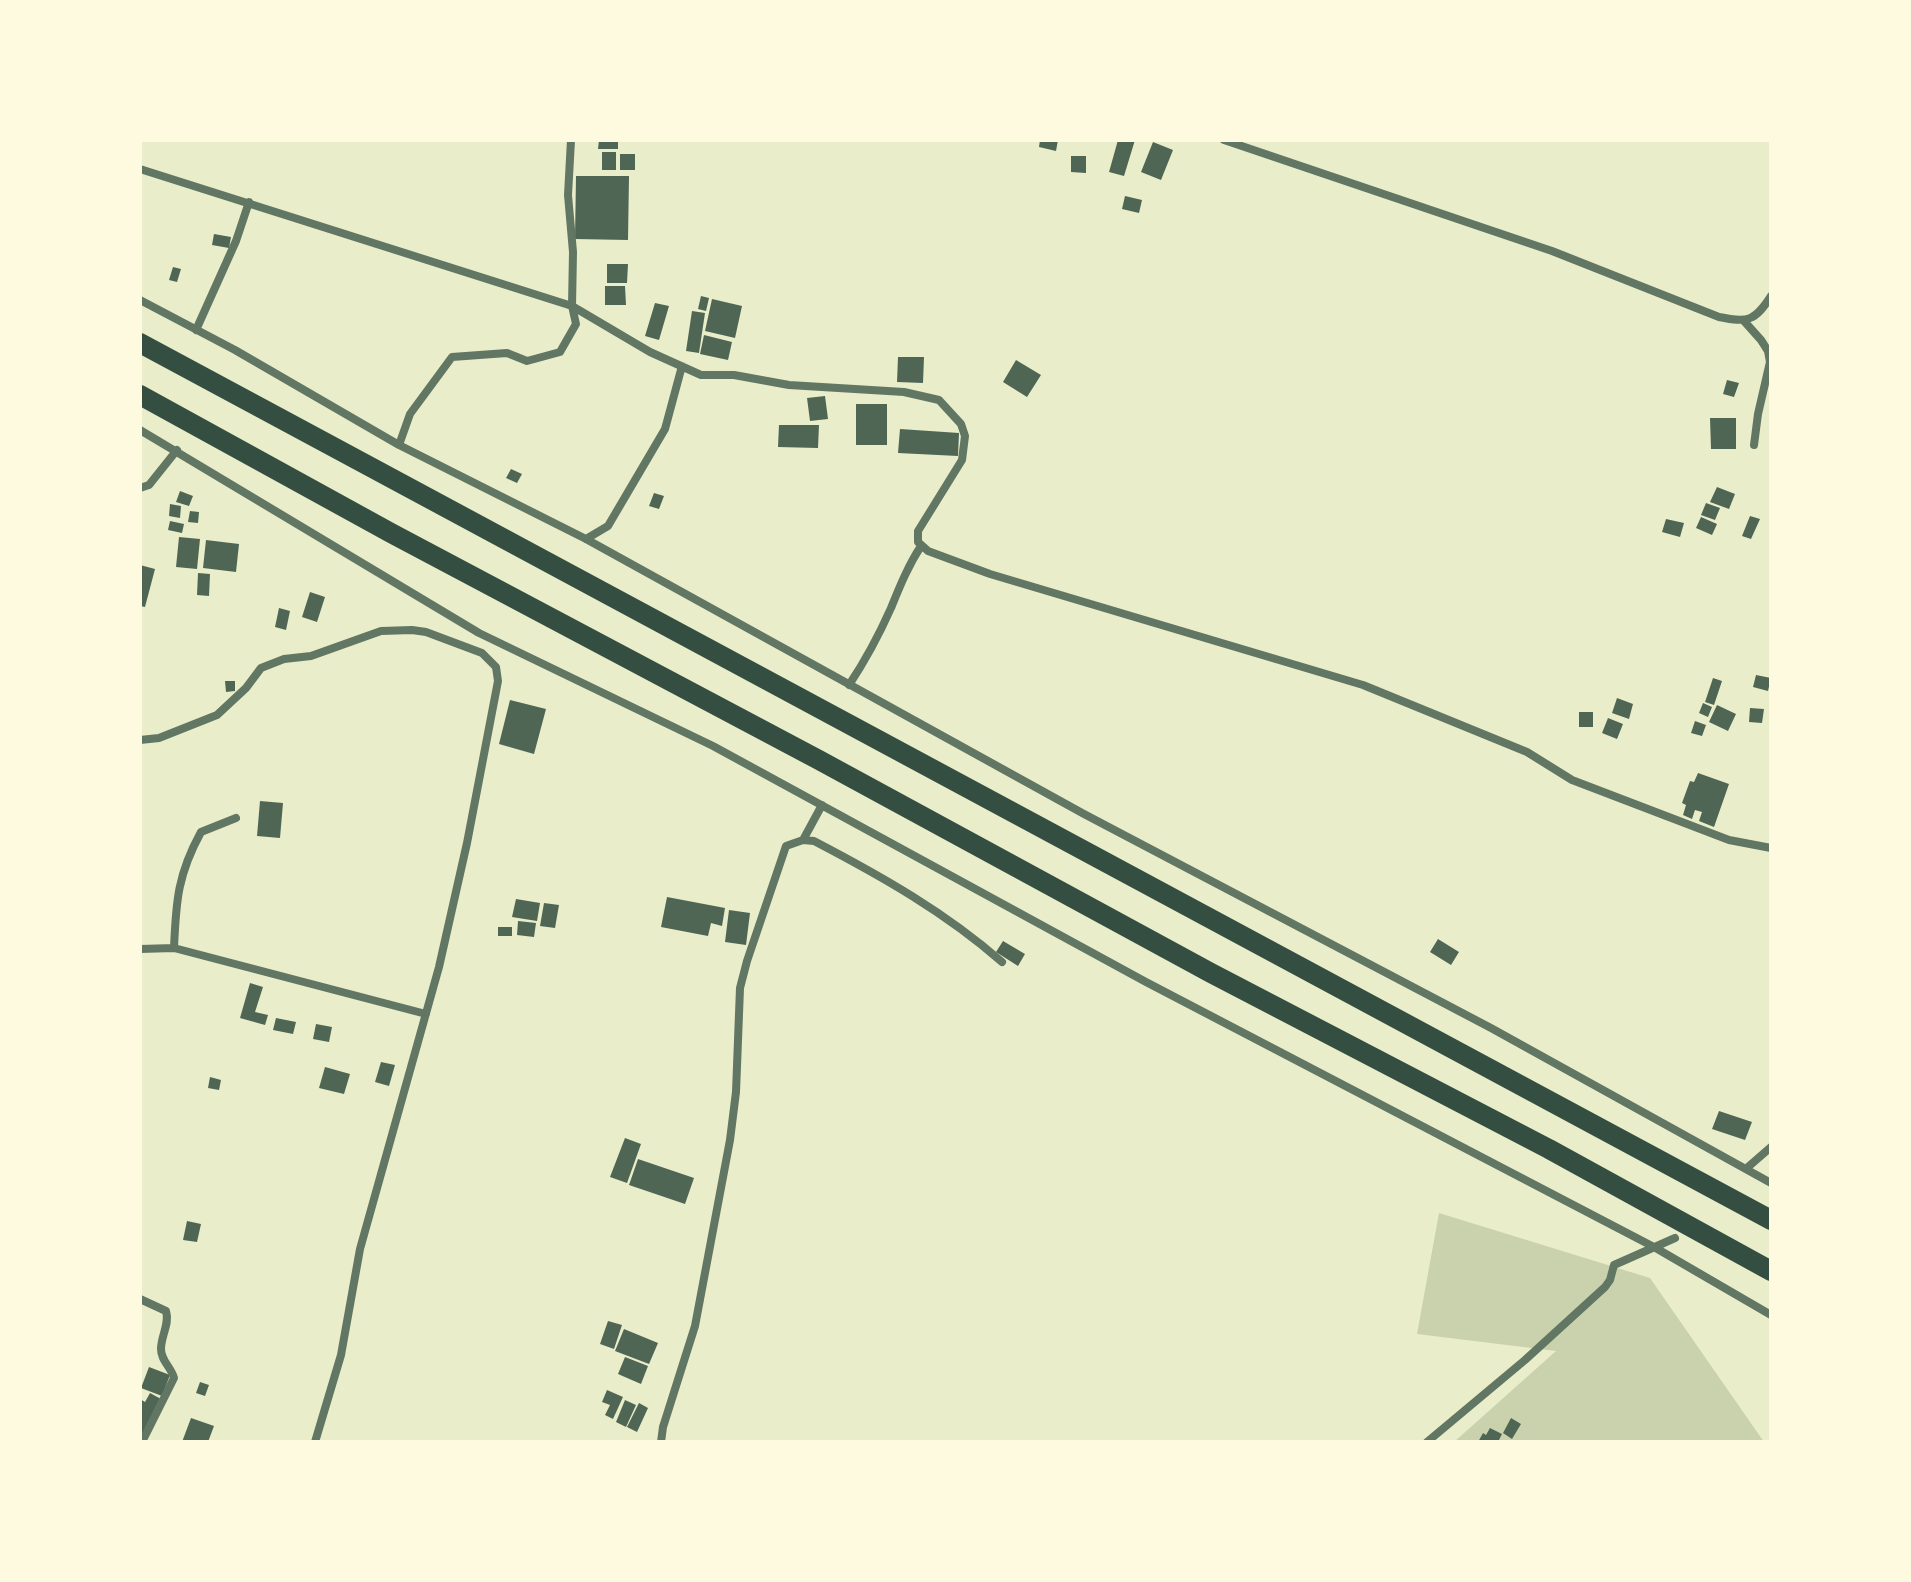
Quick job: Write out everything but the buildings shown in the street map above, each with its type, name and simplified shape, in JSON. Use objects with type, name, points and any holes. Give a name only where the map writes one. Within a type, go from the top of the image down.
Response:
[{"type":"highway","points":[[140,343],[1771,1220]]},
{"type":"highway","points":[[140,395],[391,533],[1211,973],[1549,1149],[1771,1271]]},
{"type":"street","points":[[399,445],[410,414],[452,357],[507,353],[527,361],[560,352],[576,324],[572,306],[573,252],[568,195],[571,140]]},
{"type":"street","points":[[1224,140],[1552,251],[1719,317],[1744,321],[1754,318],[1771,296]]},
{"type":"street","points":[[140,169],[572,306],[650,352],[701,375],[734,375],[789,385],[904,392],[939,400],[961,424],[965,436],[962,460],[918,531],[921,546],[990,574],[1363,685],[1527,752],[1585,785],[1729,840],[1771,848]]},
{"type":"street","points":[[196,330],[236,241],[249,202]]},
{"type":"street","points":[[140,300],[399,445],[586,539],[1084,814],[1491,1028],[1771,1183]]},
{"type":"street","points":[[1744,321],[1768,351],[1770,362],[1754,445]]},
{"type":"street","points":[[586,539],[608,526],[665,429],[682,366]]},
{"type":"street","points":[[140,430],[479,633],[713,746],[1146,982],[1654,1247],[1771,1315]]},
{"type":"street","points":[[140,488],[149,485],[177,450]]},
{"type":"street","points":[[849,685],[921,546]]},
{"type":"street","points":[[140,740],[159,738],[217,715],[246,688],[261,668],[284,659],[311,656],[381,631],[426,632],[482,653],[496,667],[498,681],[464,857],[426,1014],[360,1249],[341,1355],[315,1442]]},
{"type":"street","points":[[803,840],[822,805]]},
{"type":"street","points":[[174,948],[176,899],[186,859],[201,832],[236,818]]},
{"type":"street","points":[[661,1442],[695,1326],[730,1140],[736,1092],[740,988],[786,846],[803,840],[814,841],[880,876],[944,916],[1002,962]]},
{"type":"street","points":[[140,949],[174,948],[426,1014]]},
{"type":"street","points":[[1748,1167],[1771,1147]]},
{"type":"street","points":[[1427,1442],[1525,1360],[1605,1287],[1614,1265],[1675,1238]]},
{"type":"street","points":[[140,1299],[166,1311],[168,1319],[161,1351],[174,1378],[142,1442]]},
{"type":"green space","points":[[1439,1213],[1650,1278],[1764,1442],[1454,1442],[1556,1351],[1417,1334]]}]
